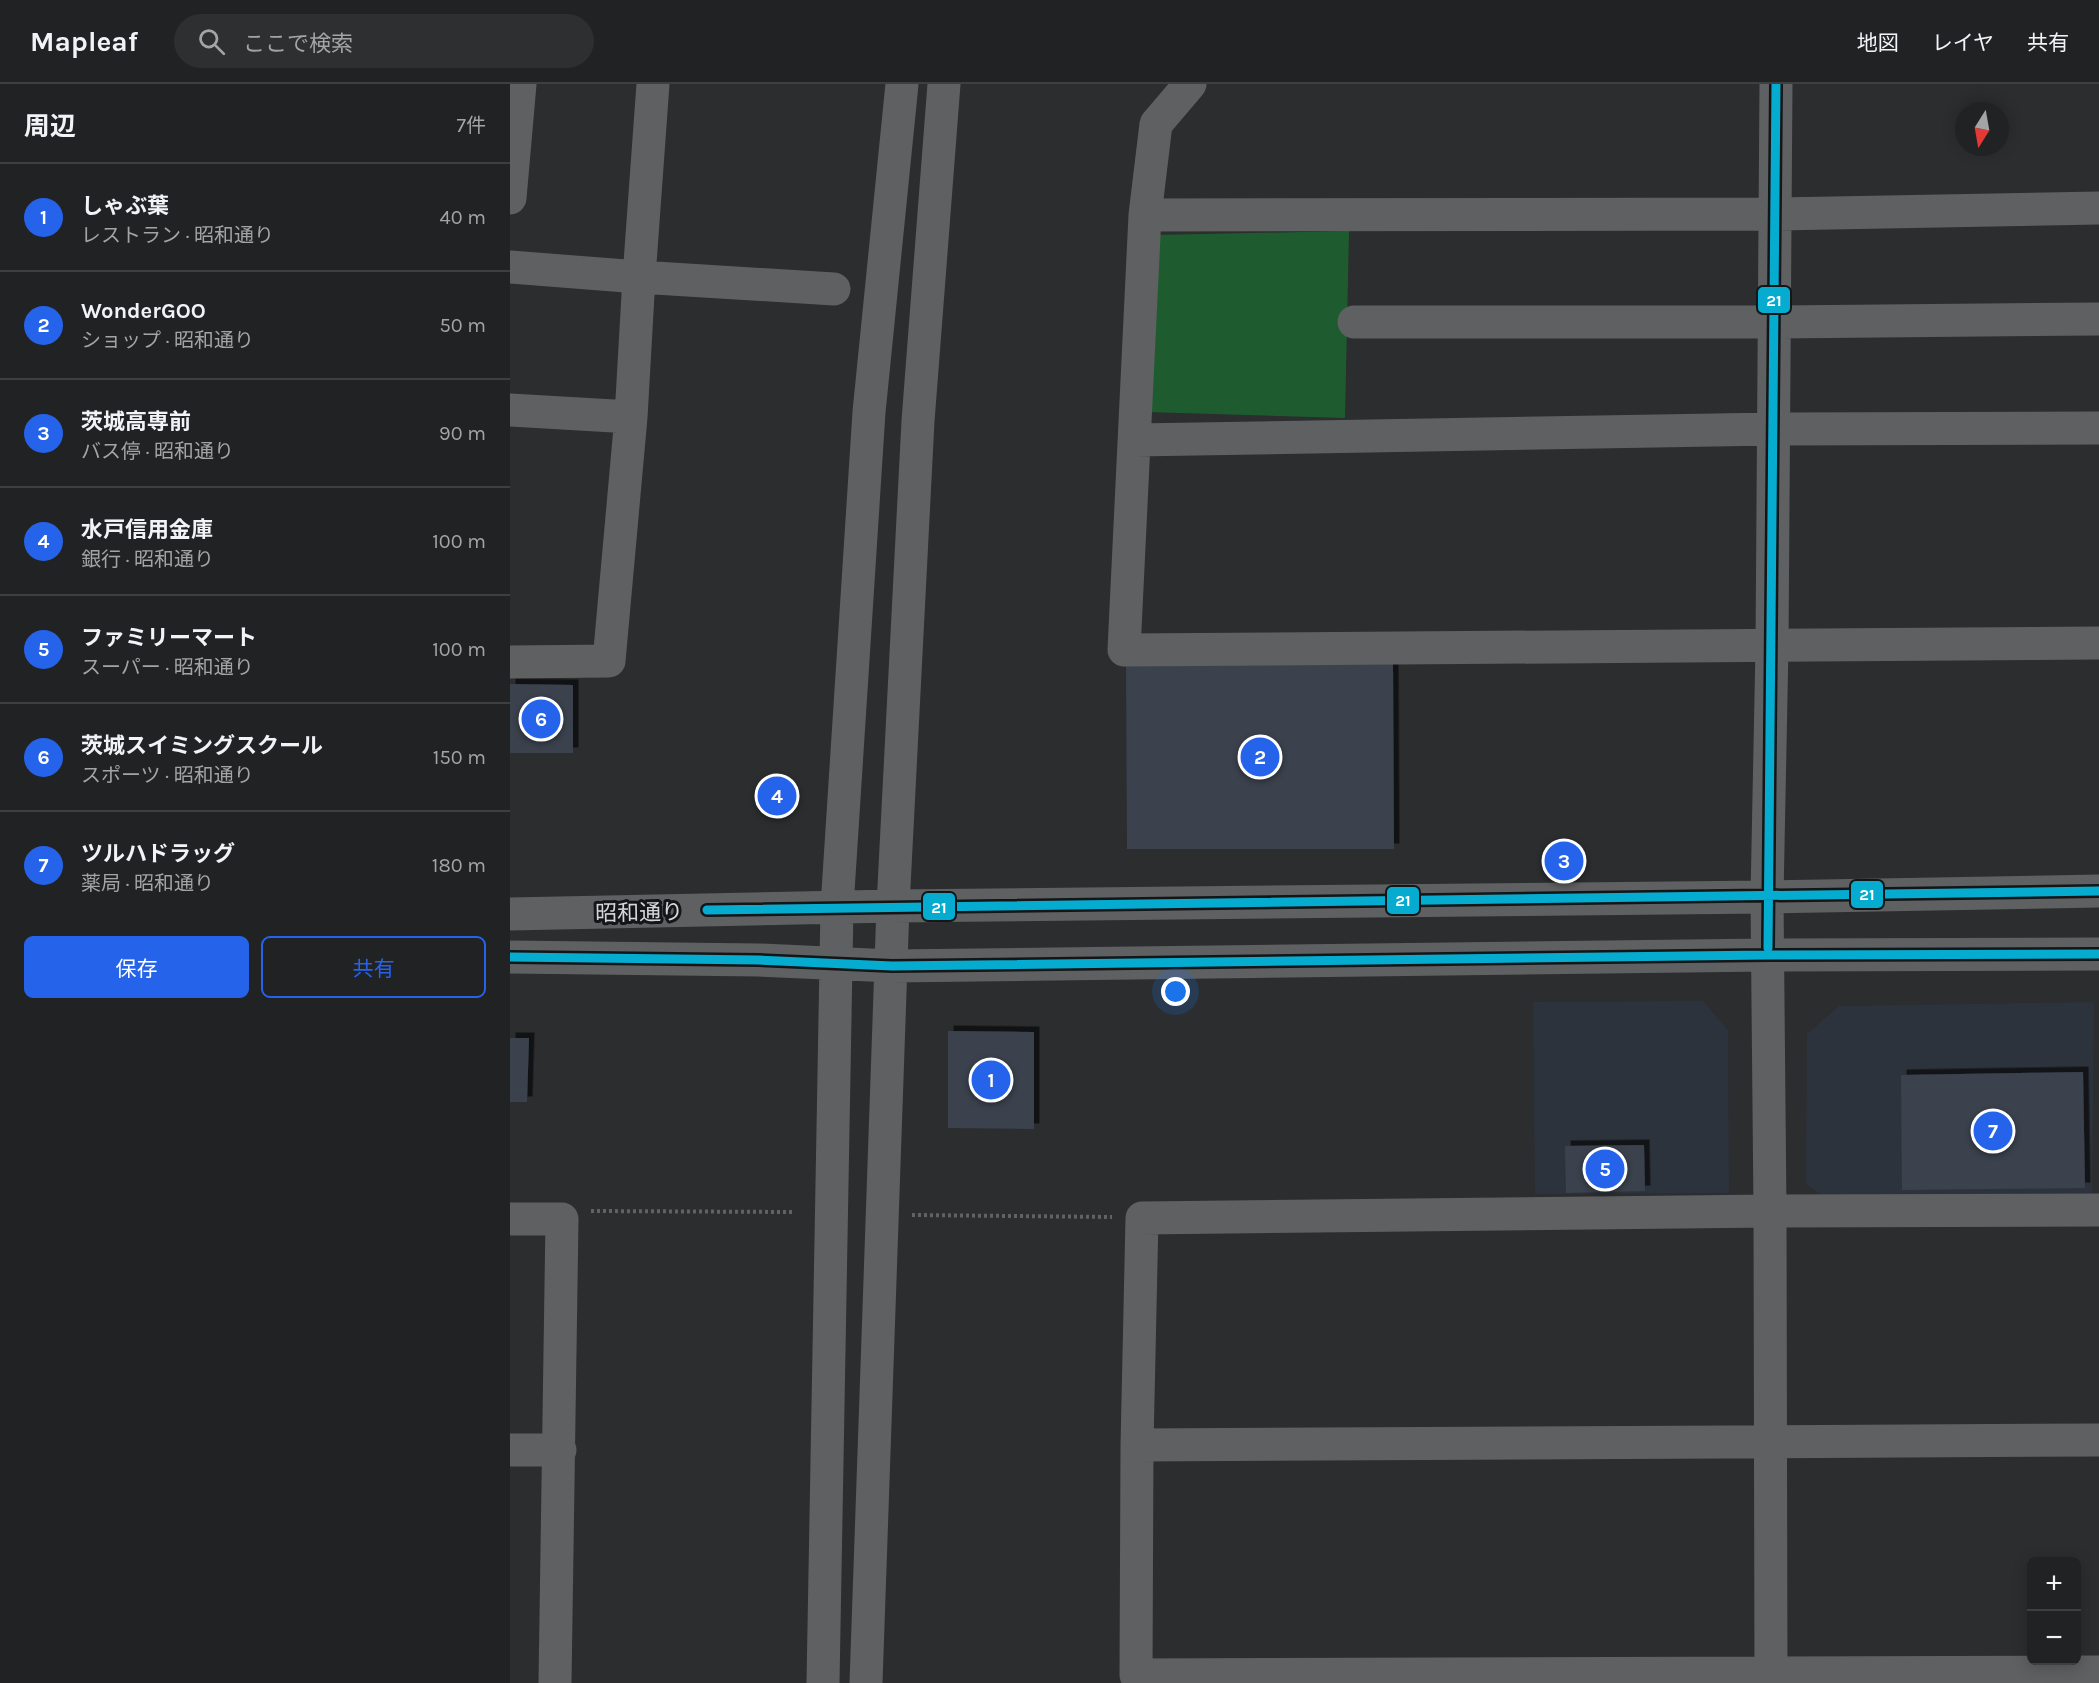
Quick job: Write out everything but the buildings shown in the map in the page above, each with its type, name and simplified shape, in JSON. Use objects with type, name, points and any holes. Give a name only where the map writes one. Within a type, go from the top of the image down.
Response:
[{"type":"street","points":[[510,198],[513,134],[520,84]]},
{"type":"street","points":[[510,662],[609,662],[631,417],[653,84]]},
{"type":"street","points":[[823,1683],[837,908],[869,412],[902,84]]},
{"type":"street","points":[[866,1683],[893,906],[918,421],[944,84]]},
{"type":"street","points":[[1190,84],[1156,124],[1145,215],[1136,440],[1124,650],[2099,644]]},
{"type":"street","points":[[1771,1678],[1767,897],[1772,646],[1776,84]]},
{"type":"street","points":[[1145,215],[1775,214],[2099,208]]},
{"type":"street","points":[[510,267],[834,289]]},
{"type":"street","points":[[1354,322],[2099,319]]},
{"type":"street","points":[[510,410],[631,417]]},
{"type":"street","points":[[1136,440],[1773,429],[2099,428]]},
{"type":"street","name":"昭和通り","points":[[510,914],[893,906],[1767,897],[2099,891]]},
{"type":"street","name":"昭和通り","points":[[510,957],[892,966],[1768,955],[2099,954]]},
{"type":"street","points":[[2099,1210],[1142,1218],[1137,1445],[1136,1674],[1771,1678],[2099,1672]]},
{"type":"street","points":[[510,1219],[562,1219],[555,1683]]},
{"type":"street","points":[[1137,1445],[2099,1440]]},
{"type":"street","points":[[510,1450],[560,1450]]},
{"type":"path","points":[[562,1219],[580,1211],[792,1212]]},
{"type":"path","points":[[912,1215],[1142,1218]]},
{"type":"shaded area","points":[[1703,1001],[1728,1030],[1729,1193],[1535,1194],[1533,1002]]},
{"type":"shaded area","points":[[2094,1002],[2092,1197],[1828,1200],[1806,1184],[1807,1034],[1839,1006]]},
{"type":"green space","points":[[1349,231],[1345,418],[1148,412],[1155,235]]},
{"type":"transit line","name":"21","points":[[1768,948],[1776,84]]},
{"type":"transit line","name":"21","points":[[707,910],[2099,891]]},
{"type":"transit line","name":"21","points":[[510,957],[759,960],[892,966],[1768,955],[2099,954]]},
{"type":"place","name":"茨城スイミングスクール","points":[[541,719]]},
{"type":"place","name":"WonderGOO","points":[[1260,757]]},
{"type":"place","name":"水戸信用金庫","points":[[777,796]]},
{"type":"place","name":"茨城高専前","points":[[1564,861]]},
{"type":"place","name":"しゃぶ葉","points":[[991,1080]]},
{"type":"place","name":"ツルハドラッグ","points":[[1993,1131]]},
{"type":"place","name":"ファミリーマート","points":[[1605,1169]]}]
